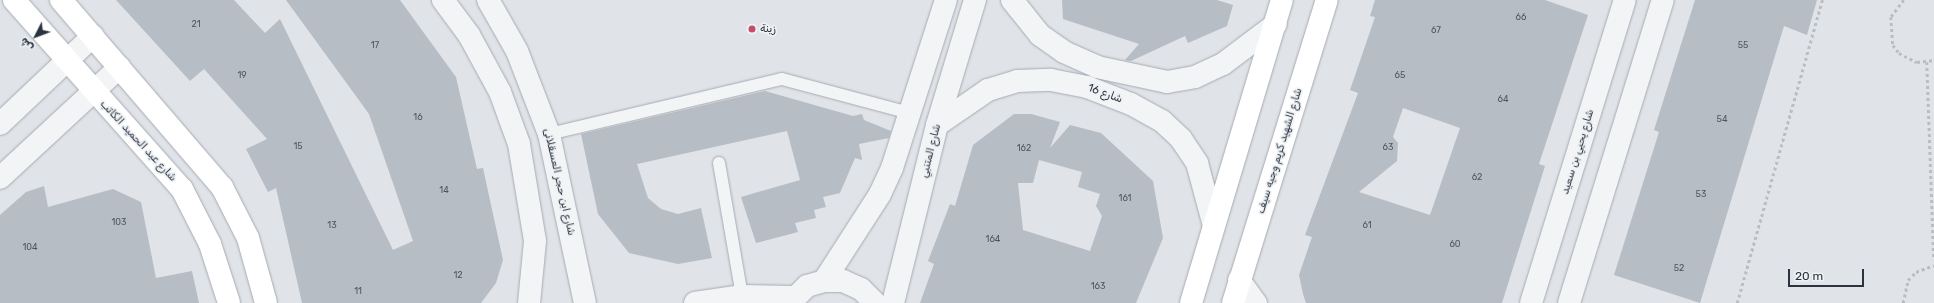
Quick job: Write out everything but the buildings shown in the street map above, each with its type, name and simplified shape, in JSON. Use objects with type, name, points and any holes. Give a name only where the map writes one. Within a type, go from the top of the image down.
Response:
[{"type":"street","name":"شارع عبد الحميد الكاتب","points":[[14,0],[93,92],[182,190],[210,244],[229,303]]},
{"type":"street","points":[[61,0],[222,187],[248,238],[266,303]]},
{"type":"street","points":[[443,0],[469,35],[500,92],[519,144],[535,241],[528,303]]},
{"type":"street","name":"شارع ابن حجر العسقلانى","points":[[488,0],[517,51],[549,134],[585,303]]},
{"type":"street","points":[[824,281],[880,194],[910,113],[946,0]]},
{"type":"street","name":"شارع المتنبي","points":[[893,303],[937,125],[975,0]]},
{"type":"street","name":"شارع 16","points":[[1012,0],[1040,35],[1064,52],[1103,69],[1167,82],[1195,77],[1223,64],[1276,24]]},
{"type":"street","points":[[1191,303],[1282,0]]},
{"type":"street","name":"شارع الشهيد كريم وجيه سيف","points":[[1233,303],[1327,0]]},
{"type":"street","name":"شارع يحيي بن سعيد","points":[[1532,303],[1625,0]]},
{"type":"street","points":[[1569,303],[1662,0]]},
{"type":"street","points":[[0,124],[93,36]]},
{"type":"street","points":[[0,178],[120,67]]},
{"type":"street","name":"شارع 16","points":[[937,125],[988,90],[1017,80],[1051,80],[1087,87],[1131,104],[1162,121],[1181,139],[1197,163],[1214,226]]},
{"type":"street","points":[[1239,280],[1256,303]]},
{"type":"street","points":[[695,303],[742,296],[792,300],[807,286],[824,281],[843,281],[861,289],[875,303]]},
{"type":"lane","points":[[549,134],[782,79],[910,113]]},
{"type":"lane","points":[[719,163],[742,296]]},
{"type":"path","points":[[1737,303],[1822,0]]},
{"type":"path","points":[[1904,0],[1890,17],[1890,36],[1899,53],[1917,62],[1934,60]]},
{"type":"path","points":[[1927,62],[1934,260]]},
{"type":"path","points":[[1903,303],[1908,280],[1916,272],[1934,265]]},
{"type":"place","name":"زينة","points":[[752,29]]}]
